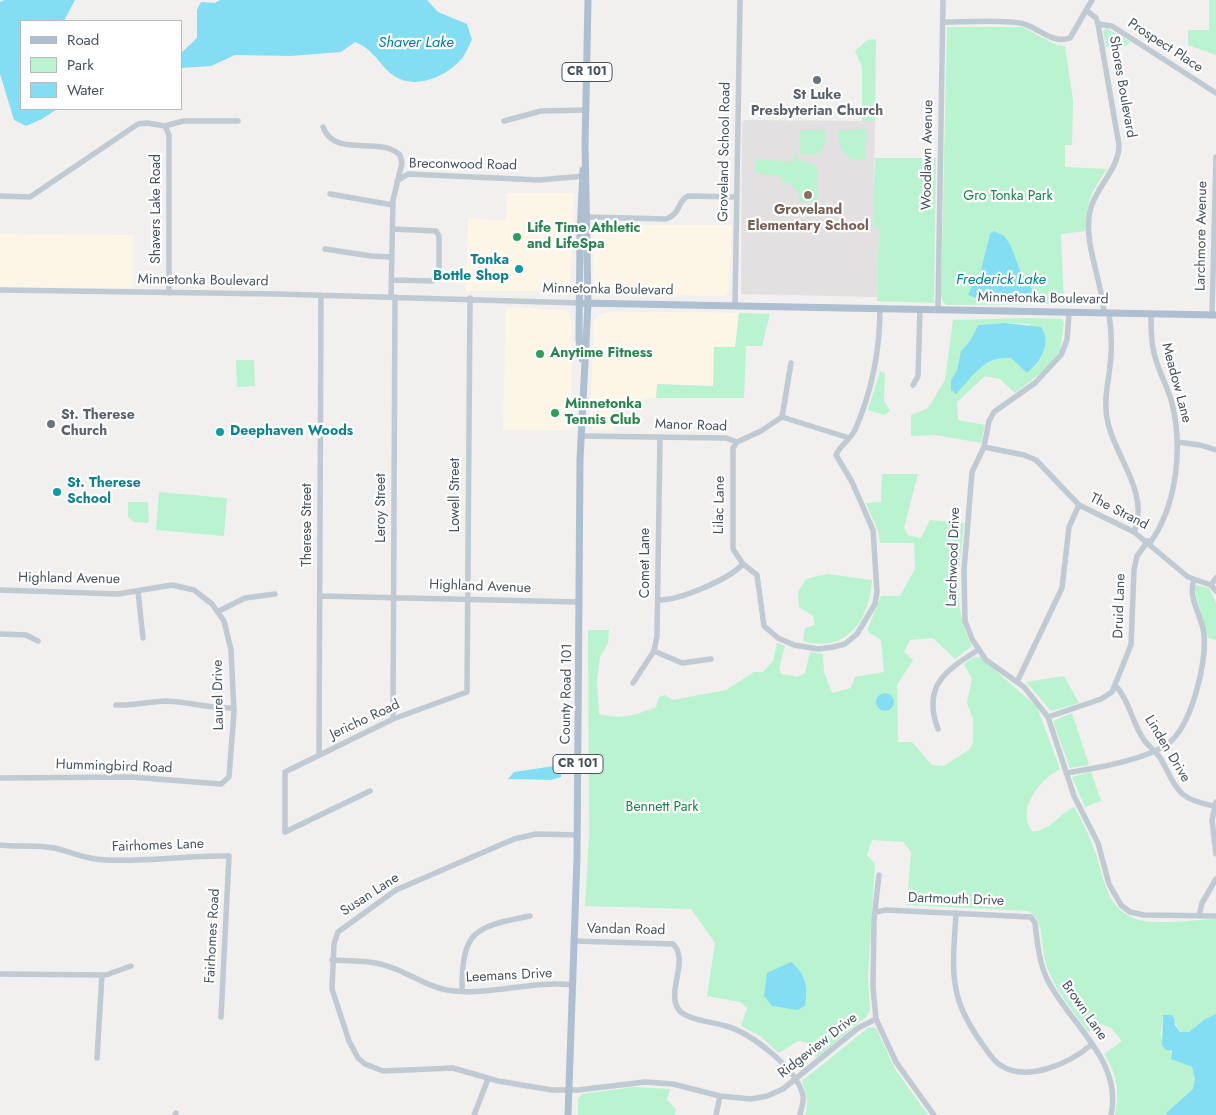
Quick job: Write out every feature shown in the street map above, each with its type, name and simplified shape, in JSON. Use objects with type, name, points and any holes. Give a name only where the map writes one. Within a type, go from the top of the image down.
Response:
[{"type":"main road","name":"County Road 101","points":[[584,303],[585,110],[588,0]]},
{"type":"main road","name":"County Road 101","points":[[568,1115],[577,835],[583,363],[580,343],[588,217],[585,176]]},
{"type":"main road","name":"Minnetonka Boulevard","points":[[584,303],[1214,315]]},
{"type":"street","name":"Groveland School Road","points":[[735,305],[740,0]]},
{"type":"street","name":"Woodlawn Avenue","points":[[938,310],[943,0]]},
{"type":"street","points":[[943,22],[1024,23],[1056,40],[1064,40],[1070,38],[1092,0]]},
{"type":"street","name":"Shores Boulevard","points":[[1087,11],[1096,18],[1098,24],[1119,145],[1117,160],[1093,200],[1088,219],[1106,313]]},
{"type":"street","name":"Prospect Place","points":[[1098,24],[1112,26],[1216,93]]},
{"type":"street","points":[[504,121],[541,111],[585,110]]},
{"type":"street","points":[[0,196],[30,197],[138,124],[147,123],[165,126],[183,121],[238,121]]},
{"type":"street","name":"Shavers Lake Road","points":[[165,126],[169,135],[169,293]]},
{"type":"street","points":[[323,127],[332,141],[397,152],[408,174]]},
{"type":"street","name":"Larchmore Avenue","points":[[1214,315],[1216,157]]},
{"type":"street","points":[[396,181],[402,163]]},
{"type":"street","name":"Breconwood Road","points":[[393,297],[393,205],[396,181],[408,174],[539,180],[585,176]]},
{"type":"street","points":[[330,194],[393,205]]},
{"type":"street","points":[[588,217],[666,220],[676,214],[682,201],[688,196],[737,197]]},
{"type":"street","points":[[392,280],[435,280],[439,274],[440,236],[436,231],[393,229]]},
{"type":"street","points":[[325,249],[392,257]]},
{"type":"street","name":"Minnetonka Boulevard","points":[[0,290],[470,298],[584,303]]},
{"type":"street","name":"Therese Street","points":[[319,755],[322,295]]},
{"type":"street","name":"Leroy Street","points":[[393,297],[393,719]]},
{"type":"street","name":"Lowell Street","points":[[467,692],[470,298]]},
{"type":"street","points":[[791,363],[782,417],[849,438],[854,432],[876,368],[880,308]]},
{"type":"street","points":[[913,385],[918,376],[920,309]]},
{"type":"street","name":"Larchwood Drive","points":[[1069,313],[1067,340],[1061,355],[1034,383],[994,412],[984,447],[972,472],[964,570],[965,621],[978,650],[996,669],[1017,682],[1033,697],[1048,717],[1074,796],[1098,843],[1113,893],[1126,909],[1144,915],[1199,916]]},
{"type":"street","points":[[1106,313],[1112,348],[1105,394],[1106,411],[1110,430],[1133,483],[1138,514],[1134,532]]},
{"type":"street","name":"Meadow Lane","points":[[1149,542],[1170,499],[1175,473],[1177,442],[1172,404],[1153,350],[1151,314]]},
{"type":"street","name":"Manor Road","points":[[581,436],[726,438],[737,442],[782,417]]},
{"type":"street","name":"Comet Lane","points":[[632,683],[654,651],[657,636],[660,437]]},
{"type":"street","name":"Lilac Lane","points":[[737,442],[733,448],[732,544],[734,553],[742,564],[757,574],[762,621],[768,631],[778,638],[800,646],[827,648],[845,644],[857,634],[876,599],[875,540],[865,509],[837,457],[837,452],[849,438]]},
{"type":"street","points":[[1177,442],[1195,444],[1216,450]]},
{"type":"street","name":"The Strand","points":[[984,447],[1024,455],[1036,460],[1078,506],[1134,532],[1149,542],[1194,580],[1211,585]]},
{"type":"street","points":[[1017,682],[1062,588],[1069,527],[1078,506]]},
{"type":"street","name":"Druid Lane","points":[[1115,686],[1131,644],[1135,564],[1137,556],[1149,542]]},
{"type":"street","points":[[659,600],[673,598],[726,578],[742,564]]},
{"type":"street","points":[[1216,578],[1211,585],[1216,591]]},
{"type":"street","points":[[1066,773],[1109,766],[1154,751],[1168,744],[1175,736],[1192,704],[1200,681],[1205,640],[1202,622],[1192,595],[1194,580]]},
{"type":"street","name":"Highland Avenue","points":[[0,590],[103,594],[138,591],[162,586],[183,587],[203,596],[219,611]]},
{"type":"street","points":[[138,591],[143,638]]},
{"type":"street","points":[[219,611],[245,598],[275,594]]},
{"type":"street","name":"Highland Avenue","points":[[320,596],[579,602]]},
{"type":"street","name":"Laurel Drive","points":[[219,611],[230,639],[234,708],[230,772],[227,780]]},
{"type":"street","points":[[0,634],[26,635],[38,641]]},
{"type":"street","points":[[938,729],[932,708],[933,696],[938,683],[948,670],[978,650]]},
{"type":"street","points":[[654,651],[682,663],[711,659]]},
{"type":"street","points":[[1048,717],[1101,699],[1112,692],[1115,686]]},
{"type":"street","name":"Linden Drive","points":[[1115,686],[1123,695],[1144,740],[1161,759],[1172,783],[1181,795],[1192,802],[1215,804]]},
{"type":"street","name":"Jericho Road","points":[[370,791],[285,832],[285,772],[393,719],[467,692]]},
{"type":"street","points":[[116,705],[129,706],[161,701],[234,708]]},
{"type":"street","name":"Hummingbird Road","points":[[0,778],[131,777],[217,784],[227,780]]},
{"type":"street","points":[[1215,804],[1212,827],[1216,854]]},
{"type":"street","name":"Susan Lane","points":[[569,1090],[527,1087],[488,1079],[453,1068],[383,1071],[365,1064],[352,1050],[334,998],[331,980],[335,938],[338,932],[396,890],[514,839],[536,834],[577,835]]},
{"type":"street","name":"Fairhomes Lane","points":[[0,845],[52,848],[83,857],[105,860],[160,860],[193,856],[229,856]]},
{"type":"street","name":"Fairhomes Road","points":[[221,1017],[229,856]]},
{"type":"street","points":[[879,874],[873,987],[876,1019],[896,1062],[934,1115]]},
{"type":"street","points":[[1216,879],[1202,903],[1199,916],[1216,916]]},
{"type":"street","name":"Dartmouth Drive","points":[[876,912],[886,910],[1024,915],[1034,919]]},
{"type":"street","points":[[956,913],[954,977],[958,997],[968,1023],[996,1062],[1014,1070],[1032,1071],[1064,1062],[1092,1045]]},
{"type":"street","points":[[462,991],[464,954],[473,937],[488,925],[530,916]]},
{"type":"street","name":"Brown Lane","points":[[1034,919],[1046,977],[1110,1073],[1114,1091],[1112,1115]]},
{"type":"street","name":"Vandan Road","points":[[574,941],[673,944],[678,952],[675,999],[680,1010],[686,1015],[726,1026],[748,1035],[774,1055],[795,1080],[803,1095],[800,1115]]},
{"type":"street","name":"Leemans Drive","points":[[332,960],[382,964],[435,987],[462,991],[573,985]]},
{"type":"street","points":[[0,974],[102,975],[131,966]]},
{"type":"street","points":[[97,1058],[102,975]]},
{"type":"street","name":"Ridgeview Drive","points":[[569,1090],[645,1082],[684,1086],[720,1096],[758,1098],[774,1094],[795,1080],[858,1028],[876,1019]]},
{"type":"street","points":[[474,1115],[488,1079]]},
{"type":"street","points":[[716,1115],[720,1096]]},
{"type":"shaded area","name":"Groveland Elementary School","points":[[744,120],[875,121],[873,228],[879,228],[877,297],[741,294],[742,124]]},
{"type":"shaded area","points":[[507,193],[574,193],[570,285],[563,291],[466,291],[468,219],[506,220]]},
{"type":"shaded area","points":[[594,225],[732,225],[729,292],[725,296],[601,294],[595,289],[593,281]]},
{"type":"shaded area","points":[[0,234],[133,235],[133,288],[0,287]]},
{"type":"shaded area","points":[[506,307],[563,310],[569,313],[572,324],[571,430],[503,430]]},
{"type":"shaded area","points":[[609,312],[739,313],[735,347],[714,347],[713,386],[657,384],[656,398],[613,399],[613,430],[593,430],[590,426],[594,321],[599,315]]},
{"type":"green space","points":[[1209,0],[1216,0],[1216,55],[1188,45],[1188,30],[1209,30]]},
{"type":"green space","name":"Gro Tonka Park","points":[[947,27],[1022,27],[1057,45],[1065,46],[1073,101],[1072,145],[1065,145],[1065,167],[1107,169],[1090,198],[1086,231],[1061,234],[1064,304],[947,305],[943,302],[941,295]]},
{"type":"green space","points":[[1106,28],[1130,42],[1126,46],[1106,47],[1103,31]]},
{"type":"green space","points":[[876,39],[875,121],[862,121],[862,67],[855,51],[867,40]]},
{"type":"green space","points":[[867,129],[865,160],[851,159],[841,147],[838,131]]},
{"type":"green space","points":[[800,130],[825,130],[825,142],[821,151],[812,155],[800,154]]},
{"type":"green space","points":[[794,155],[812,164],[817,169],[818,203],[801,202],[795,188],[782,181],[782,177],[756,173],[756,159],[793,162]]},
{"type":"green space","points":[[875,158],[936,158],[934,303],[877,301],[879,228],[873,228]]},
{"type":"green space","points":[[739,313],[770,314],[762,346],[746,346],[744,398],[656,398],[657,384],[713,386],[714,347],[735,347]]},
{"type":"green space","points":[[1027,318],[1062,319],[1064,323],[1060,350],[1055,358],[1042,372],[1015,393],[1000,379],[985,376],[957,402],[958,420],[985,425],[981,443],[936,435],[911,436],[911,415],[928,408],[945,380],[953,320]],"holes":[[[1029,324],[1045,348],[1040,360],[1032,369],[1020,367],[1011,357],[1006,357],[983,365],[970,376],[951,380],[957,370],[961,351],[970,341],[978,325]]]},
{"type":"green space","points":[[236,360],[254,360],[255,386],[237,387]]},
{"type":"green space","points":[[880,371],[885,373],[884,401],[890,411],[884,415],[868,410]]},
{"type":"green space","name":"Bennett Park","points":[[882,474],[918,474],[904,528],[908,535],[921,538],[930,520],[964,523],[959,571],[959,601],[965,631],[972,646],[955,659],[933,638],[910,640],[904,652],[913,660],[897,685],[898,742],[912,742],[932,765],[944,766],[970,749],[973,742],[973,719],[967,703],[972,679],[964,664],[972,658],[980,657],[1037,707],[1060,769],[1044,780],[1037,788],[1028,805],[1028,823],[1033,832],[1050,825],[1074,807],[1090,838],[1108,893],[1121,910],[1130,917],[1151,922],[1216,919],[1216,1014],[1205,1019],[1189,1032],[1180,1032],[1171,1015],[1163,1015],[1162,1041],[1173,1054],[1192,1067],[1195,1079],[1193,1089],[1166,1115],[1115,1115],[1117,1090],[1115,1076],[1104,1054],[1122,1041],[1111,1028],[1100,1024],[1088,1032],[1069,1006],[1057,988],[1048,969],[1040,925],[1033,915],[1028,911],[907,905],[911,852],[903,842],[872,840],[867,855],[875,864],[868,976],[870,1010],[867,1016],[816,1058],[806,1042],[798,1041],[779,1053],[760,1036],[741,1026],[747,1008],[740,1002],[707,996],[715,943],[691,909],[585,906],[589,836],[588,630],[609,630],[608,644],[600,656],[597,681],[599,714],[613,717],[628,716],[649,710],[656,707],[659,697],[665,695],[673,700],[726,690],[754,672],[763,672],[773,661],[777,643],[785,646],[779,669],[781,674],[798,677],[805,673],[810,652],[823,654],[824,672],[832,693],[851,688],[855,677],[884,672],[881,640],[867,631],[881,596],[900,596],[915,569],[914,543],[880,543],[878,531],[866,503],[881,502]]},
{"type":"green space","points":[[159,492],[227,498],[224,536],[156,530]]},
{"type":"green space","points":[[128,502],[148,502],[149,521],[147,523],[134,522],[128,517]]},
{"type":"green space","points":[[827,574],[872,580],[867,608],[861,620],[844,638],[819,644],[803,641],[805,628],[815,625],[813,616],[799,607],[798,592],[806,579]]},
{"type":"green space","points":[[1195,586],[1209,588],[1216,603],[1216,640],[1208,638],[1196,597]]},
{"type":"green space","points":[[1064,676],[1079,703],[1051,711],[1026,682]]},
{"type":"green space","points":[[1072,713],[1089,765],[1070,768],[1053,721]]},
{"type":"green space","points":[[1091,772],[1101,801],[1085,807],[1072,777]]},
{"type":"green space","points":[[869,1027],[876,1028],[895,1069],[928,1115],[806,1115],[807,1098],[802,1081]]},
{"type":"green space","points":[[633,1087],[670,1089],[667,1100],[676,1109],[675,1115],[578,1115],[578,1099],[582,1094]]},
{"type":"water","points":[[4,0],[75,0],[65,20],[20,20],[20,110],[56,110],[26,126],[14,120],[0,74],[0,2]]},
{"type":"water","name":"Shaver Lake","points":[[220,0],[427,0],[438,12],[467,24],[472,40],[463,57],[450,70],[432,79],[414,82],[396,77],[368,50],[355,42],[341,52],[290,56],[235,55],[211,66],[182,68],[182,52],[197,38],[197,10],[201,2],[215,3]]},
{"type":"water","name":"Frederick Lake","points":[[994,231],[1004,236],[1010,244],[1020,270],[1032,289],[1033,299],[1029,301],[987,302],[968,295],[973,283],[980,274],[990,234]]},
{"type":"water","points":[[1005,323],[1041,327],[1044,333],[1045,346],[1037,364],[1027,373],[1011,358],[993,360],[979,369],[956,394],[951,390],[951,380],[957,370],[961,351],[970,341],[978,325]]},
{"type":"water","points":[[885,693],[891,696],[894,702],[891,708],[885,711],[879,708],[876,702],[879,696]]},
{"type":"water","points":[[554,766],[562,769],[561,777],[551,780],[508,779],[514,772]]},
{"type":"water","points":[[791,962],[803,976],[806,987],[805,1006],[797,1010],[772,1006],[764,996],[767,973]]},
{"type":"water","points":[[1216,1014],[1216,1115],[1166,1115],[1193,1089],[1195,1079],[1192,1067],[1171,1059],[1172,1051],[1166,1050],[1162,1045],[1163,1015],[1171,1015],[1174,1018],[1175,1025],[1180,1032],[1189,1032],[1205,1019]]},
{"type":"place","name":"St Luke Presbyterian Church","points":[[817,80]]},
{"type":"place","name":"Groveland Elementary School","points":[[808,195]]},
{"type":"place","name":"Life Time Athletic and LifeSpa","points":[[517,237]]},
{"type":"place","name":"Tonka Bottle Shop","points":[[519,269]]},
{"type":"place","name":"Anytime Fitness","points":[[540,354]]},
{"type":"place","name":"Minnetonka Tennis Club","points":[[555,413]]},
{"type":"place","name":"St. Therese Church","points":[[51,424]]},
{"type":"place","name":"Deephaven Woods","points":[[220,432]]},
{"type":"place","name":"St. Therese School","points":[[57,492]]}]
